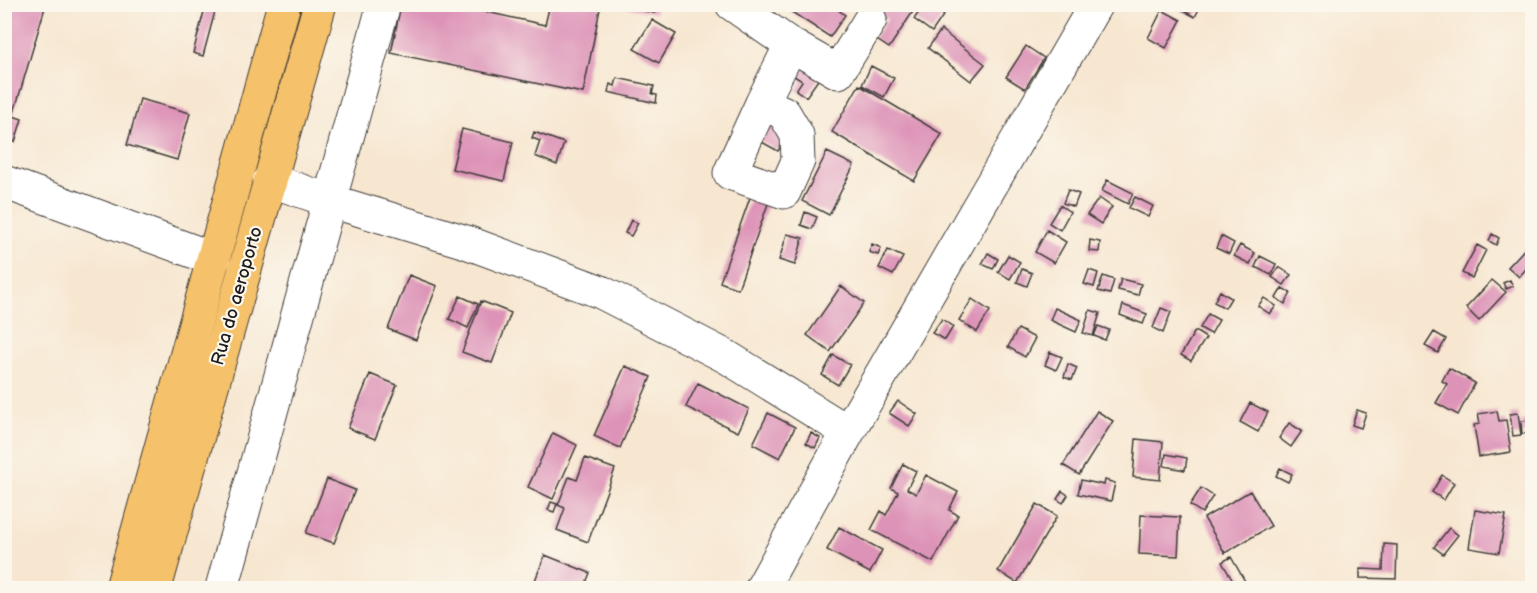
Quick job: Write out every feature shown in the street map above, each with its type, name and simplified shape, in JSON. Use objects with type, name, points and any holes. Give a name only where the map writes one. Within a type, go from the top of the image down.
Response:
[{"type":"main road","name":"Rua do aeroporto","points":[[122,588],[284,4]]},
{"type":"main road","name":"Rua do aeroporto","points":[[155,588],[320,4]]},
{"type":"street","points":[[222,588],[384,4]]},
{"type":"street","points":[[732,4],[792,45],[838,72],[870,20]]},
{"type":"street","points":[[762,588],[848,432],[1096,4]]},
{"type":"street","points":[[762,103],[792,45]]},
{"type":"street","points":[[270,180],[330,201],[466,242],[601,292],[727,357],[848,432]]},
{"type":"street","points":[[4,182],[214,260]]},
{"type":"building","points":[[4,4],[46,4],[13,116],[22,119],[15,142],[7,139],[5,144]]},
{"type":"building","points":[[206,4],[217,4],[203,56],[193,53]]},
{"type":"building","points":[[401,4],[450,4],[545,25],[550,4],[601,4],[583,93],[391,53]]},
{"type":"building","points":[[626,4],[656,4],[655,13],[625,7]]},
{"type":"building","points":[[794,4],[830,4],[845,15],[830,37],[790,11]]},
{"type":"building","points":[[901,4],[918,4],[889,48],[874,38],[887,19],[873,9],[876,5],[900,6]]},
{"type":"building","points":[[925,4],[951,4],[932,32],[914,19]]},
{"type":"building","points":[[1179,5],[1201,5],[1195,17],[1177,7]]},
{"type":"building","points":[[1162,10],[1181,20],[1166,48],[1148,38]]},
{"type":"building","points":[[652,20],[676,34],[659,63],[634,49]]},
{"type":"building","points":[[941,30],[985,64],[971,81],[928,48]]},
{"type":"building","points":[[1026,46],[1044,58],[1025,89],[1006,77]]},
{"type":"building","points":[[803,55],[825,70],[806,97],[796,90],[802,81],[791,74]]},
{"type":"building","points":[[871,66],[894,78],[884,97],[862,85]]},
{"type":"building","points":[[617,78],[654,86],[652,94],[657,95],[656,103],[608,92],[610,84],[615,86]]},
{"type":"building","points":[[859,85],[942,134],[914,181],[832,132]]},
{"type":"building","points":[[140,99],[190,113],[177,160],[127,145]]},
{"type":"building","points":[[771,117],[791,128],[778,151],[758,140]]},
{"type":"building","points":[[462,129],[513,142],[504,181],[452,169]]},
{"type":"building","points":[[534,132],[564,143],[557,165],[535,156],[540,141],[532,138]]},
{"type":"building","points":[[827,152],[854,165],[829,215],[802,201]]},
{"type":"building","points":[[1107,180],[1133,193],[1128,204],[1102,191]]},
{"type":"building","points":[[1068,190],[1079,194],[1074,207],[1063,203]]},
{"type":"building","points":[[752,192],[770,198],[738,289],[720,282]]},
{"type":"building","points":[[1135,197],[1153,206],[1148,217],[1129,208]]},
{"type":"building","points":[[1099,198],[1112,207],[1101,224],[1087,215]]},
{"type":"building","points":[[1060,205],[1070,212],[1060,230],[1049,223]]},
{"type":"building","points":[[805,212],[817,217],[812,229],[801,225]]},
{"type":"building","points":[[631,220],[638,223],[631,236],[625,233]]},
{"type":"building","points":[[1047,230],[1066,242],[1054,263],[1035,252]]},
{"type":"building","points":[[787,234],[803,238],[795,265],[779,260]]},
{"type":"building","points":[[1492,234],[1499,238],[1496,245],[1489,241]]},
{"type":"building","points":[[1221,236],[1234,243],[1229,254],[1216,248]]},
{"type":"building","points":[[1090,240],[1100,242],[1099,252],[1089,251]]},
{"type":"building","points":[[1532,241],[1532,262],[1519,277],[1508,267]]},
{"type":"building","points":[[872,244],[881,248],[878,255],[869,252]]},
{"type":"building","points":[[1240,245],[1255,253],[1250,264],[1234,256]]},
{"type":"building","points":[[1477,245],[1486,250],[1472,278],[1462,273]]},
{"type":"building","points":[[888,250],[903,257],[893,275],[879,268]]},
{"type":"building","points":[[988,253],[998,259],[993,269],[982,264]]},
{"type":"building","points":[[1008,255],[1020,262],[1010,279],[998,272]]},
{"type":"building","points":[[1260,256],[1276,264],[1271,275],[1255,267]]},
{"type":"building","points":[[1279,267],[1291,275],[1284,285],[1272,277]]},
{"type":"building","points":[[1022,269],[1032,273],[1027,286],[1017,282]]},
{"type":"building","points":[[1089,270],[1098,273],[1094,287],[1084,284]]},
{"type":"building","points":[[409,275],[437,286],[416,340],[388,329]]},
{"type":"building","points":[[1103,276],[1114,280],[1110,294],[1098,291]]},
{"type":"building","points":[[1121,279],[1141,284],[1138,295],[1118,290]]},
{"type":"building","points":[[1492,280],[1506,292],[1479,321],[1466,308]]},
{"type":"building","points":[[1510,280],[1513,286],[1506,289],[1503,283]]},
{"type":"building","points":[[841,286],[864,303],[830,352],[807,335]]},
{"type":"building","points":[[1282,288],[1291,293],[1285,304],[1276,298]]},
{"type":"building","points":[[1220,291],[1231,298],[1225,308],[1214,302]]},
{"type":"building","points":[[460,296],[478,304],[468,328],[449,319]]},
{"type":"building","points":[[1264,298],[1276,306],[1270,314],[1258,306]]},
{"type":"building","points":[[972,299],[990,311],[977,332],[959,320]]},
{"type":"building","points":[[481,301],[511,313],[492,363],[462,352]]},
{"type":"building","points":[[1123,305],[1147,314],[1143,324],[1120,315]]},
{"type":"building","points":[[1055,308],[1081,320],[1076,332],[1050,320]]},
{"type":"building","points":[[1161,308],[1171,312],[1163,333],[1153,328]]},
{"type":"building","points":[[1090,310],[1100,313],[1093,336],[1083,333]]},
{"type":"building","points":[[1208,314],[1219,320],[1211,334],[1200,328]]},
{"type":"building","points":[[942,319],[953,327],[945,340],[932,333]]},
{"type":"building","points":[[1098,326],[1109,330],[1105,340],[1094,336]]},
{"type":"building","points":[[1018,329],[1035,338],[1025,357],[1008,347]]},
{"type":"building","points":[[1195,331],[1206,338],[1191,361],[1181,355]]},
{"type":"building","points":[[1434,332],[1446,339],[1438,353],[1425,346]]},
{"type":"building","points":[[1050,352],[1062,357],[1056,370],[1045,365]]},
{"type":"building","points":[[833,355],[850,365],[838,385],[822,375]]},
{"type":"building","points":[[1068,364],[1077,368],[1072,380],[1064,377]]},
{"type":"building","points":[[625,366],[651,377],[620,448],[594,436]]},
{"type":"building","points":[[1449,368],[1475,383],[1458,415],[1436,403],[1447,384],[1442,381]]},
{"type":"building","points":[[370,374],[397,385],[375,439],[348,428]]},
{"type":"building","points":[[698,383],[749,409],[738,432],[686,407]]},
{"type":"building","points":[[898,401],[917,414],[909,426],[889,413]]},
{"type":"building","points":[[1250,403],[1268,412],[1258,432],[1240,422]]},
{"type":"building","points":[[1357,410],[1366,413],[1361,428],[1352,425]]},
{"type":"building","points":[[1097,411],[1113,421],[1079,475],[1063,465]]},
{"type":"building","points":[[1497,411],[1499,421],[1506,420],[1511,452],[1479,457],[1474,425],[1480,424],[1478,414]]},
{"type":"building","points":[[768,413],[795,427],[780,458],[753,444]]},
{"type":"building","points":[[1518,413],[1521,435],[1513,436],[1510,414]]},
{"type":"building","points":[[1532,420],[1532,432],[1522,434],[1521,421]]},
{"type":"building","points":[[1289,423],[1302,431],[1291,447],[1279,438]]},
{"type":"building","points":[[553,433],[577,445],[553,499],[528,487]]},
{"type":"building","points":[[811,433],[820,438],[815,448],[806,443]]},
{"type":"building","points":[[1136,439],[1163,442],[1160,480],[1133,477]]},
{"type":"building","points":[[1166,454],[1187,458],[1185,470],[1164,466]]},
{"type":"building","points":[[585,458],[615,469],[588,542],[557,530],[565,508],[558,505],[569,477],[577,480]]},
{"type":"building","points":[[903,464],[916,471],[907,489],[916,494],[926,475],[958,492],[949,510],[958,515],[933,562],[871,530],[881,511],[886,515],[898,492],[891,488]]},
{"type":"building","points":[[1280,468],[1292,474],[1288,482],[1276,476]]},
{"type":"building","points":[[1442,475],[1454,483],[1444,500],[1432,492]]},
{"type":"building","points":[[327,479],[355,490],[334,543],[306,533]]},
{"type":"building","points":[[1081,480],[1104,485],[1105,480],[1115,483],[1111,501],[1078,494]]},
{"type":"building","points":[[1201,488],[1213,496],[1202,513],[1190,505]]},
{"type":"building","points":[[1062,491],[1068,495],[1063,503],[1057,499]]},
{"type":"building","points":[[1250,491],[1271,526],[1225,553],[1204,518]]},
{"type":"building","points":[[551,502],[557,504],[554,512],[548,510]]},
{"type":"building","points":[[1037,504],[1057,516],[1017,583],[998,571]]},
{"type":"building","points":[[1475,510],[1506,515],[1499,553],[1469,548]]},
{"type":"building","points":[[1141,515],[1180,517],[1178,556],[1139,554]]},
{"type":"building","points":[[839,527],[882,550],[870,573],[827,550]]},
{"type":"building","points":[[1449,528],[1458,535],[1443,554],[1434,547]]},
{"type":"building","points":[[1384,544],[1397,545],[1396,579],[1360,578],[1360,569],[1383,570]]},
{"type":"building","points":[[545,555],[590,573],[584,588],[532,588]]},
{"type":"building","points":[[1231,557],[1246,583],[1237,588],[1222,562]]}]
